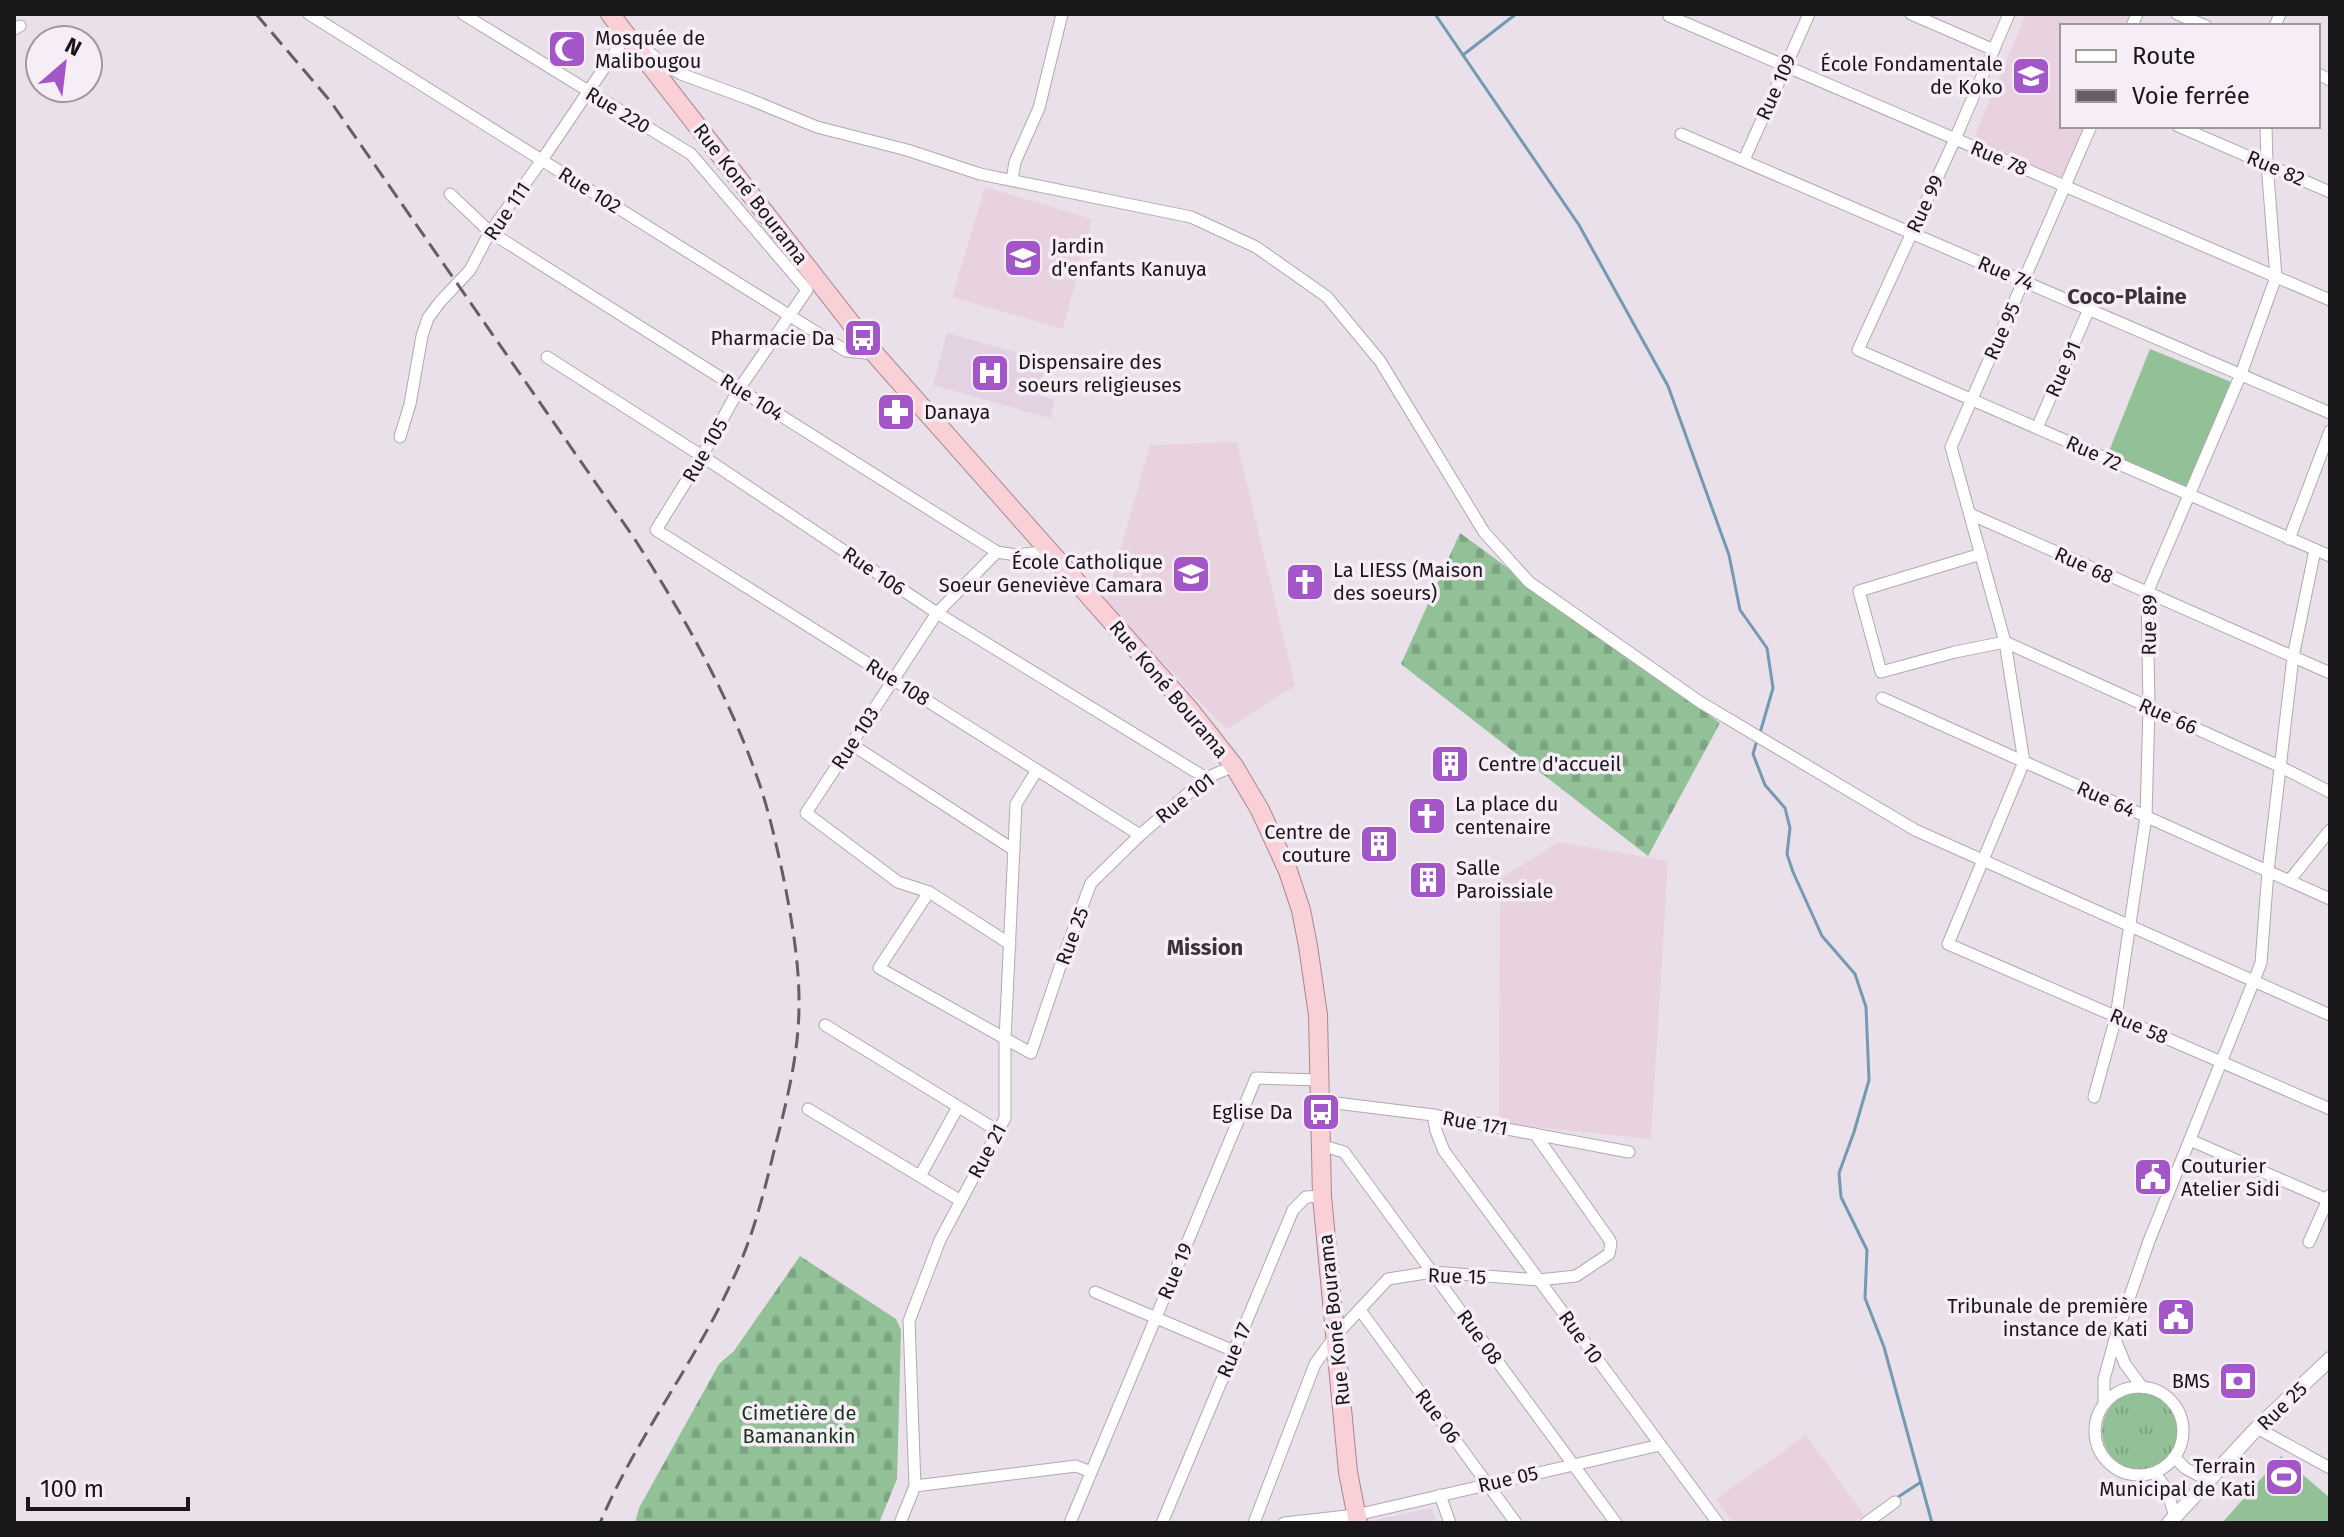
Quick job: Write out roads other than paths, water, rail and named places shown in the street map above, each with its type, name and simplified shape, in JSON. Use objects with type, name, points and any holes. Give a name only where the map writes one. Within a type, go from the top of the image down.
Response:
[{"type":"highway","name":"Rue Koné Bourama","points":[[610,14],[875,354],[1190,710],[1234,766],[1260,810],[1288,871],[1301,910],[1314,978],[1318,1015],[1322,1196],[1348,1472],[1357,1519]]},
{"type":"street","name":"Rue 102","points":[[309,14],[846,351],[875,354]]},
{"type":"street","name":"Rue 220","points":[[463,14],[691,154],[807,290]]},
{"type":"street","points":[[1012,180],[1015,162],[1039,108],[1062,14]]},
{"type":"street","name":"Rue 109","points":[[1744,160],[1809,14]]},
{"type":"street","points":[[1911,14],[1994,50]]},
{"type":"street","name":"Rue 99","points":[[1858,350],[2009,14]]},
{"type":"street","points":[[2177,14],[2201,24]]},
{"type":"street","name":"Rue 78","points":[[1669,16],[2330,300]]},
{"type":"street","name":"Rue 111","points":[[400,437],[428,318],[470,270],[490,232],[542,160],[625,33]]},
{"type":"street","points":[[625,33],[681,74],[817,127],[907,150],[980,174],[1191,217],[1256,247],[1327,297],[1380,361],[1484,532],[1529,582],[1700,702],[1915,830],[2330,1015]]},
{"type":"street","name":"Rue 95","points":[[1970,514],[1951,447],[2090,128]]},
{"type":"street","name":"Rue 82","points":[[2183,128],[2330,192]]},
{"type":"street","name":"Rue 89","points":[[2094,1097],[2116,1017],[2146,817],[2149,707],[2147,593],[2241,374],[2276,277],[2266,128]]},
{"type":"street","name":"Rue 74","points":[[1681,134],[2330,413]]},
{"type":"street","name":"Rue 104","points":[[450,194],[490,232],[997,552],[1016,555],[1050,551]]},
{"type":"street","name":"Rue 105","points":[[656,530],[739,389],[807,290]]},
{"type":"street","name":"Rue 91","points":[[2037,428],[2089,309]]},
{"type":"street","name":"Rue 72","points":[[1858,350],[2330,556]]},
{"type":"street","name":"Rue 106","points":[[547,357],[937,613],[1206,778]]},
{"type":"street","points":[[2289,539],[2330,431]]},
{"type":"street","points":[[1970,514],[2005,642],[2024,762],[1983,861]]},
{"type":"street","name":"Rue 68","points":[[1970,514],[2330,673]]},
{"type":"street","name":"Rue 108","points":[[656,530],[1140,835]]},
{"type":"street","points":[[2104,1402],[2115,1392],[2131,1387],[2161,1392],[2173,1402],[2184,1427],[2183,1441],[2175,1458],[2155,1473],[2142,1476],[2125,1473],[2101,1455],[2095,1441],[2094,1425],[2104,1402],[2104,1379],[2115,1339],[2149,1241],[2261,963],[2268,871],[2293,657],[2315,550]]},
{"type":"street","name":"Rue 103","points":[[929,892],[898,882],[806,813],[937,613],[997,552]]},
{"type":"street","points":[[1981,554],[1859,591],[1881,672],[2005,642]]},
{"type":"street","name":"Rue 66","points":[[2005,642],[2330,792]]},
{"type":"street","name":"Rue 64","points":[[1882,698],[2330,899]]},
{"type":"street","points":[[851,744],[1014,850]]},
{"type":"street","name":"Rue 101","points":[[1140,835],[1206,778],[1234,766]]},
{"type":"street","name":"Rue 21","points":[[900,1523],[915,1486],[909,1321],[940,1240],[1005,1118],[1005,1040],[1016,804],[1037,770]]},
{"type":"street","points":[[2289,881],[2330,830]]},
{"type":"street","name":"Rue 25","points":[[1005,1040],[1031,1053],[1091,883],[1140,835]]},
{"type":"street","name":"Rue 58","points":[[1983,861],[1948,944],[2330,1109]]},
{"type":"street","points":[[1005,1040],[879,968],[929,892],[1010,944]]},
{"type":"street","points":[[825,1025],[998,1131]]},
{"type":"street","name":"Rue 19","points":[[1070,1523],[1256,1078],[1319,1080]]},
{"type":"street","name":"Rue 171","points":[[1320,1101],[1433,1115],[1629,1152]]},
{"type":"street","points":[[920,1176],[958,1107]]},
{"type":"street","points":[[808,1109],[961,1201]]},
{"type":"street","name":"Rue 10","points":[[1433,1115],[1444,1151],[1718,1523]]},
{"type":"street","name":"Rue 15","points":[[1254,1523],[1315,1364],[1335,1336],[1388,1279],[1432,1272],[1539,1280],[1576,1276],[1609,1254],[1609,1239],[1535,1134]]},
{"type":"street","points":[[2190,1140],[2329,1199],[2309,1242]]},
{"type":"street","name":"Rue 08","points":[[1320,1145],[1344,1152],[1616,1523]]},
{"type":"street","name":"Rue 17","points":[[1162,1523],[1293,1210],[1306,1197],[1322,1196]]},
{"type":"street","points":[[1095,1292],[1234,1351]]},
{"type":"street","name":"Rue 06","points":[[1360,1310],[1516,1523]]},
{"type":"street","points":[[2115,1339],[2125,1364],[2142,1387]]},
{"type":"street","name":"Rue 25","points":[[2172,1520],[2257,1428],[2330,1359]]},
{"type":"street","points":[[2257,1428],[2330,1468]]},
{"type":"street","name":"Rue 05","points":[[1284,1523],[1357,1519],[1440,1495],[1660,1445]]},
{"type":"street","points":[[2175,1458],[2185,1468],[2209,1481]]},
{"type":"street","points":[[915,1486],[1076,1466],[1091,1472]]},
{"type":"street","points":[[2155,1473],[2167,1490],[2172,1520]]},
{"type":"street","points":[[1440,1495],[1450,1523]]},
{"type":"street","points":[[1866,1523],[1895,1502]]},
{"type":"waterway","points":[[1435,14],[1579,225],[1668,386],[1729,555],[1740,610],[1767,648],[1773,688],[1760,733]]},
{"type":"waterway","points":[[1463,55],[1516,14]]},
{"type":"waterway","points":[[1757,740],[1753,754],[1765,785],[1785,808],[1790,828],[1787,854],[1793,872],[1822,936],[1855,974],[1866,1007],[1869,1080],[1839,1173],[1841,1197],[1867,1250],[1865,1298],[1884,1347],[1932,1523]]},
{"type":"waterway","points":[[1895,1499],[1921,1482]]},
{"type":"railway","points":[[256,14],[331,102],[652,566],[686,623],[731,712],[761,788],[776,843],[794,939],[799,1011],[792,1074],[767,1181],[746,1247],[718,1310],[631,1461],[600,1523]]},
{"type":"place","name":"Mosquée de Malibougou","points":[[567,49]]},
{"type":"place","name":"École Fondamentale de Koko","points":[[2031,76]]},
{"type":"place","name":"Jardin d'enfants Kanuya","points":[[1023,258]]},
{"type":"place","name":"Pharmacie Da","points":[[863,338]]},
{"type":"place","name":"Dispensaire des soeurs religieuses","points":[[990,373]]},
{"type":"place","name":"Danaya","points":[[896,412]]},
{"type":"place","name":"École Catholique Soeur Geneviève Camara","points":[[1191,574]]},
{"type":"place","name":"La LIESS (Maison des soeurs)","points":[[1305,582]]},
{"type":"place","name":"Centre d'accueil","points":[[1450,764]]},
{"type":"place","name":"La place du centenaire","points":[[1427,816]]},
{"type":"place","name":"Centre de couture","points":[[1379,844]]},
{"type":"place","name":"Salle Paroissiale","points":[[1428,880]]},
{"type":"place","name":"Eglise Da","points":[[1321,1112]]},
{"type":"place","name":"Couturier Atelier Sidi","points":[[2153,1177]]},
{"type":"place","name":"Tribunale de première instance de Kati","points":[[2176,1317]]},
{"type":"place","name":"BMS","points":[[2238,1381]]},
{"type":"place","name":"Terrain Municipal de Kati","points":[[2284,1477]]},
{"type":"district","name":"Coco-Plaine","points":[[2127,296]]},
{"type":"district","name":"Mission","points":[[1205,947]]},
{"type":"park label","name":"Cimetière de Bamanankin","points":[[799,1424]]}]
